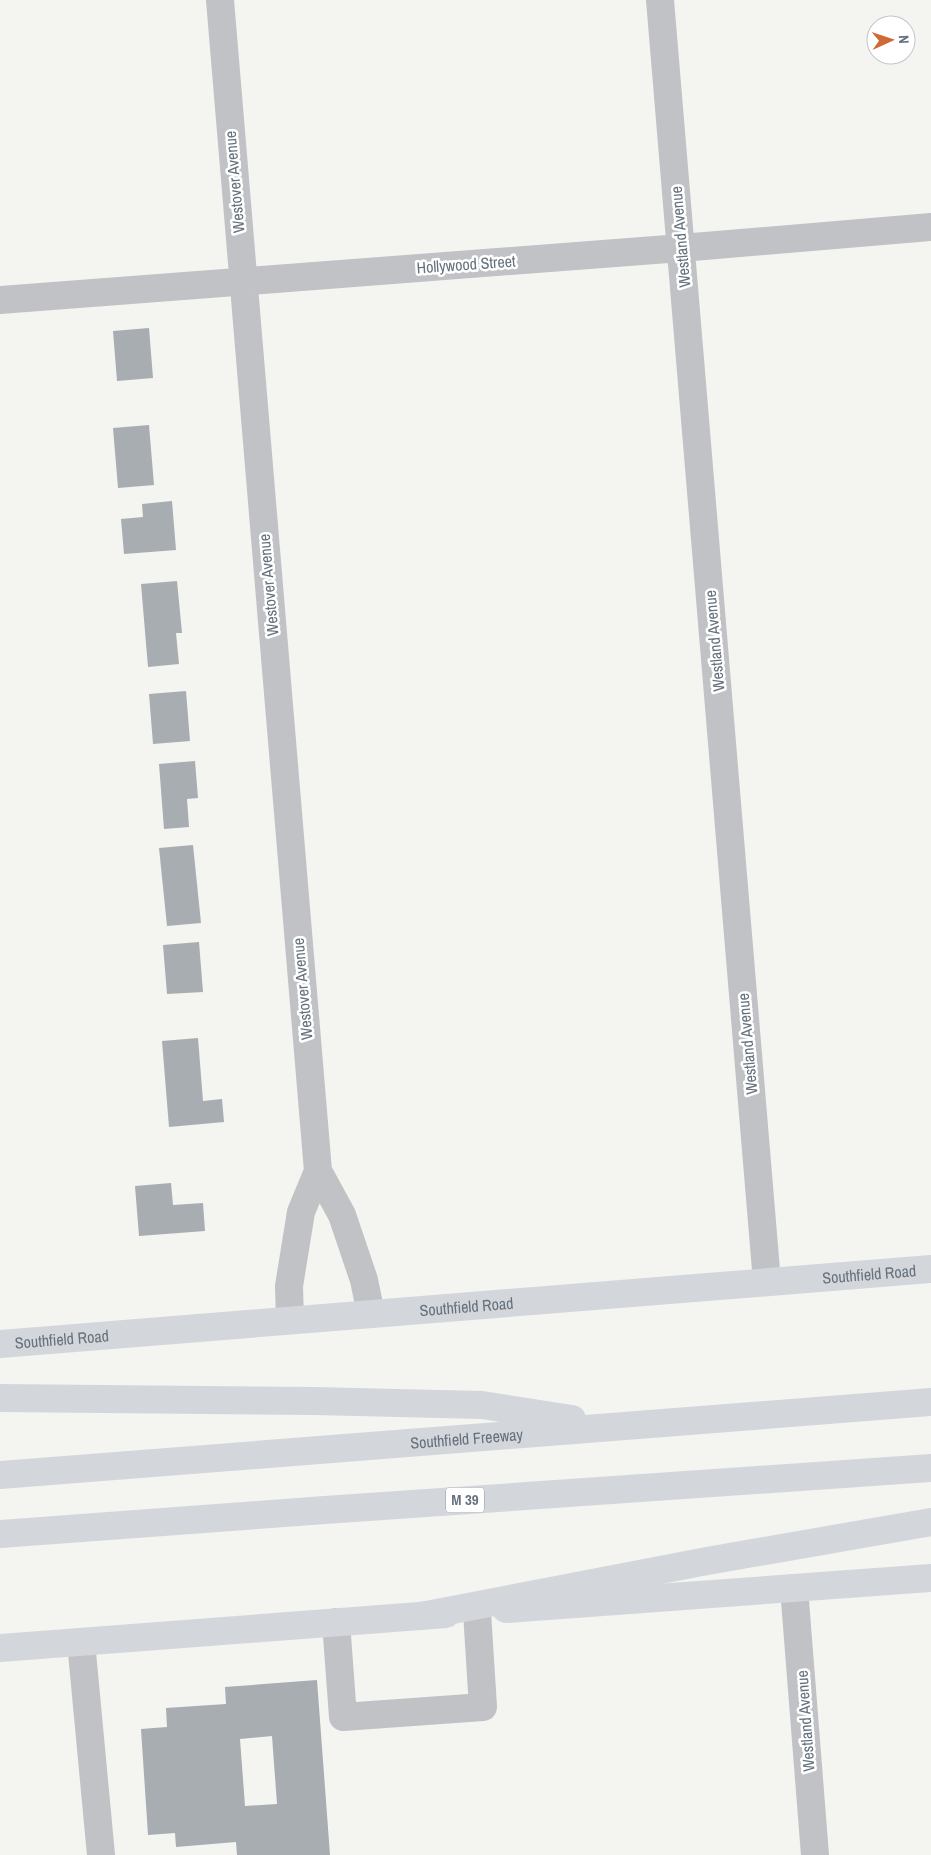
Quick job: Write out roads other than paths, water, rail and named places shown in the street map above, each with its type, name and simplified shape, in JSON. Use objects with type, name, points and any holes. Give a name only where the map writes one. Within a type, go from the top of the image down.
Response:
[{"type":"main road","name":"Southfield Road","points":[[0,1344],[931,1270]]},
{"type":"main road","points":[[0,1398],[314,1401],[482,1406],[618,1426]]},
{"type":"main road","name":"Southfield Freeway","points":[[0,1475],[931,1402]]},
{"type":"main road","name":"M 39","points":[[0,1534],[931,1468]]},
{"type":"main road","points":[[421,1616],[698,1563],[931,1522]]},
{"type":"main road","points":[[0,1648],[931,1578]]},
{"type":"street","name":"Westover Avenue","points":[[220,0],[318,1171],[342,1215],[364,1280],[371,1314]]},
{"type":"street","name":"Westland Avenue","points":[[660,0],[767,1282]]},
{"type":"street","name":"Hollywood Street","points":[[0,300],[931,227]]},
{"type":"street","name":"Westover Avenue","points":[[290,1320],[289,1286],[302,1212],[318,1171]]},
{"type":"street","name":"Westland Avenue","points":[[794,1588],[816,1855]]},
{"type":"street","points":[[336,1622],[344,1717],[483,1707],[477,1612]]},
{"type":"street","points":[[81,1642],[101,1855]]}]
